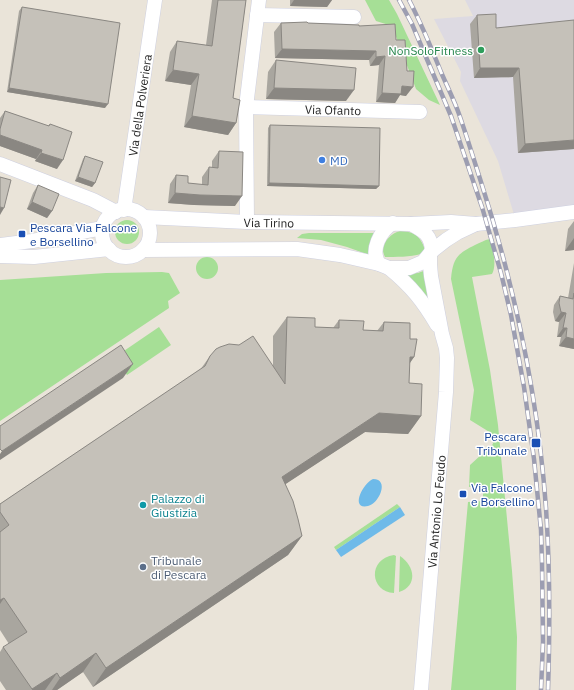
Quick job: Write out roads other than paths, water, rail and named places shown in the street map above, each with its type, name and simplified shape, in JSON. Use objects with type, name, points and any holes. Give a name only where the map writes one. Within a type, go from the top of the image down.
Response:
[{"type":"street","name":"Via della Polveriera","points":[[120,211],[127,188],[155,0]]},
{"type":"street","points":[[247,222],[246,107],[259,0]]},
{"type":"street","points":[[257,15],[354,17]]},
{"type":"street","name":"Via Ofanto","points":[[246,107],[420,112]]},
{"type":"street","points":[[0,164],[120,211]]},
{"type":"street","points":[[101,204],[116,202],[127,188]]},
{"type":"street","points":[[131,210],[144,217],[150,231],[150,238],[143,250],[137,255],[122,257],[109,249],[105,243],[103,228],[110,216],[120,211],[131,210]]},
{"type":"street","points":[[384,266],[376,257],[377,245],[382,232],[393,223],[411,224],[451,222],[476,224],[574,212]]},
{"type":"street","name":"Via Tirino","points":[[144,217],[247,222],[393,223]]},
{"type":"street","points":[[411,224],[428,236],[432,244],[431,253]]},
{"type":"street","points":[[143,250],[297,249],[340,255],[384,266],[409,268],[423,262],[446,240],[476,224]]},
{"type":"street","points":[[0,245],[32,241],[103,228]]},
{"type":"street","points":[[0,256],[34,257],[109,249]]},
{"type":"street","name":"Via Antonio Lo Feudo","points":[[421,690],[447,385],[446,348],[431,276],[431,253]]},
{"type":"street","name":"Via Antonio Lo Feudo","points":[[384,266],[402,278],[415,292],[442,334]]},
{"type":"water","points":[[373,479],[378,480],[381,483],[381,492],[376,501],[368,506],[363,506],[359,501],[360,496],[365,486]]},
{"type":"water","points":[[400,507],[405,515],[341,557],[336,550]]},
{"type":"railway","points":[[399,0],[412,24],[451,116],[482,207],[501,273],[511,315],[524,387],[534,459],[541,530],[543,642],[541,690]]},
{"type":"railway","points":[[409,0],[418,17],[453,98],[465,131],[504,262],[523,343],[537,425],[546,508],[549,599],[548,690]]},
{"type":"place","name":"NonSoloFitness","points":[[481,50]]},
{"type":"place","name":"MD","points":[[322,160]]},
{"type":"place","name":"Pescara Via Falcone e Borsellino","points":[[22,234]]},
{"type":"place","name":"Pescara Tribunale","points":[[536,443]]},
{"type":"place","name":"Via Falcone e Borsellino","points":[[463,494]]},
{"type":"place","name":"Palazzo di Giustizia","points":[[143,505]]},
{"type":"place","name":"Tribunale di Pescara","points":[[143,567]]}]
